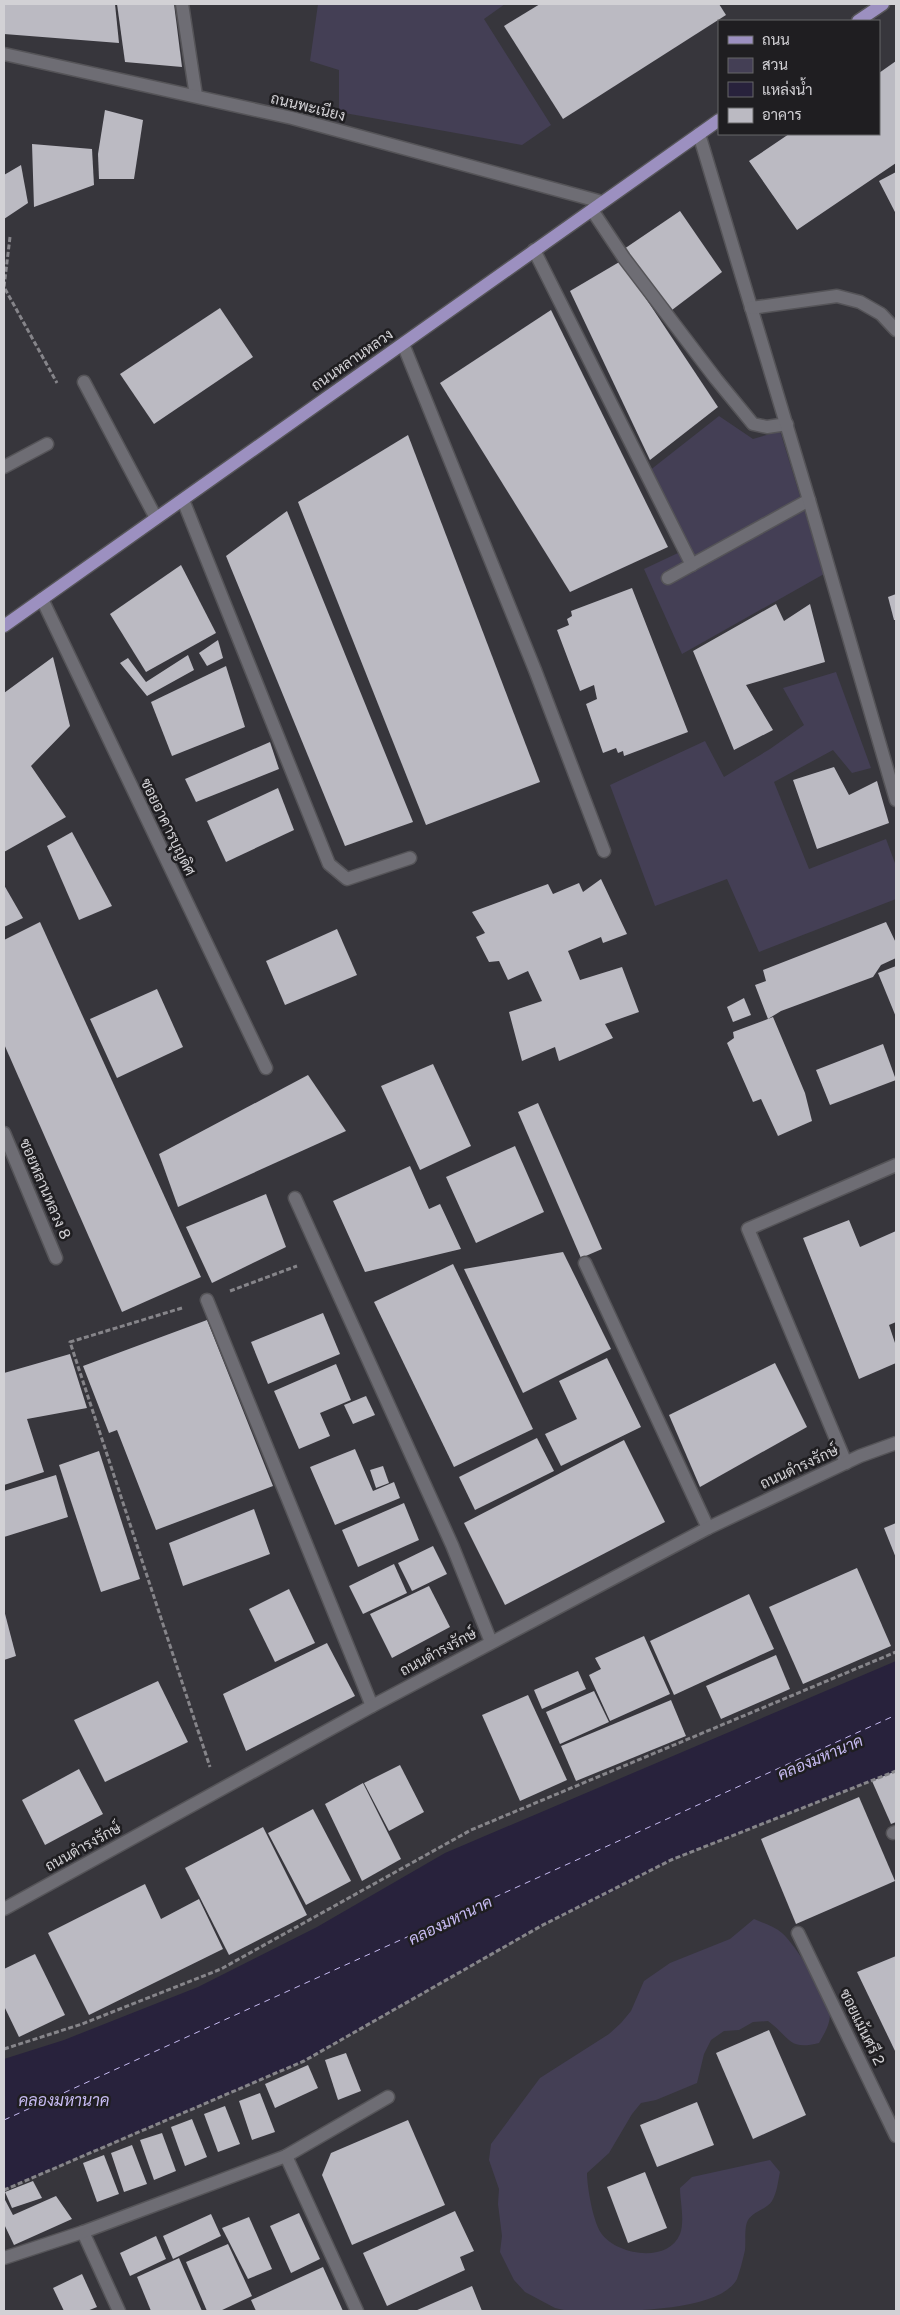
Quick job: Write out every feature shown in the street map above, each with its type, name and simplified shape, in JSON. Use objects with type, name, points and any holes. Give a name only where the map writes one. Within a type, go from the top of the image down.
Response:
[{"type":"main road","points":[[859,20],[883,4]]},
{"type":"main road","name":"ถนนหลานหลวง","points":[[4,626],[718,121]]},
{"type":"street","points":[[182,4],[196,96]]},
{"type":"street","name":"ถนนพะเนียง","points":[[4,54],[292,118],[597,206]]},
{"type":"street","points":[[698,134],[810,500],[896,800]]},
{"type":"street","points":[[597,206],[624,258],[716,379],[753,424],[767,427],[787,424]]},
{"type":"street","points":[[534,250],[692,565]]},
{"type":"street","points":[[751,308],[837,296],[860,302],[881,314],[896,330]]},
{"type":"street","points":[[403,344],[535,670],[604,851]]},
{"type":"street","points":[[84,382],[156,518]]},
{"type":"street","points":[[4,467],[47,444]]},
{"type":"street","points":[[183,500],[329,864],[347,879],[410,858]]},
{"type":"street","points":[[668,578],[810,500]]},
{"type":"street","name":"ซอยอาคารบุญดิศ","points":[[42,600],[266,1068]]},
{"type":"street","name":"ซอยหลานหลวง 8","points":[[4,1133],[56,1258]]},
{"type":"street","points":[[846,1463],[748,1229],[896,1165]]},
{"type":"street","points":[[295,1198],[452,1544],[492,1642]]},
{"type":"street","points":[[585,1263],[708,1528]]},
{"type":"street","points":[[208,1300],[372,1706]]},
{"type":"street","name":"ถนนดำรงรักษ์","points":[[4,1909],[372,1706],[708,1528],[846,1463],[896,1443]]},
{"type":"street","name":"ซอยแม้นศรี 2","points":[[798,1932],[894,2127]]},
{"type":"street","points":[[4,2258],[83,2232],[286,2156],[388,2097]]},
{"type":"street","points":[[286,2156],[357,2311]]},
{"type":"street","points":[[83,2232],[119,2311]]},
{"type":"path","points":[[70,1342],[218,1792]]},
{"type":"path","points":[[4,2049],[82,2024],[221,1969],[471,1830],[896,1652]]},
{"type":"path","points":[[4,2190],[304,2061],[541,1926],[671,1860],[896,1771]]},
{"type":"green space","points":[[318,4],[505,4],[484,19],[551,125],[522,145],[339,112],[339,70],[310,61]]},
{"type":"green space","points":[[719,416],[753,439],[780,431],[824,574],[682,654],[644,569],[678,553],[649,471]]},
{"type":"green space","points":[[836,672],[871,768],[852,773],[833,750],[774,782],[809,869],[886,839],[896,866],[896,899],[759,952],[727,879],[655,906],[610,785],[705,741],[724,777],[770,749],[804,725],[783,688]]},
{"type":"green space","points":[[754,1919],[772,1927],[788,1939],[818,1984],[830,2014],[828,2026],[819,2043],[809,2045],[795,2044],[768,2021],[753,2022],[739,2030],[724,2031],[711,2040],[704,2054],[697,2083],[656,2100],[641,2103],[632,2114],[609,2153],[587,2173],[591,2204],[595,2221],[601,2233],[608,2241],[618,2247],[629,2251],[654,2253],[665,2250],[674,2243],[680,2234],[682,2217],[680,2188],[692,2177],[770,2160],[780,2172],[776,2191],[770,2204],[748,2220],[745,2250],[737,2279],[726,2291],[708,2299],[685,2305],[634,2310],[568,2311],[555,2308],[525,2292],[514,2280],[500,2252],[502,2236],[498,2204],[499,2189],[489,2160],[491,2144],[540,2078],[609,2034],[621,2023],[631,2011],[644,1981],[670,1963],[730,1939]]},
{"type":"water","name":"คลองมหานาค","points":[[896,1661],[896,1771],[671,1860],[610,1893],[541,1926],[304,2061],[4,2189],[4,2059],[64,2040],[198,1987],[317,1927],[445,1853]]},
{"type":"building","points":[[4,4],[115,4],[119,43],[4,34]]},
{"type":"building","points":[[117,4],[174,4],[182,67],[125,62]]},
{"type":"building","points":[[540,4],[719,4],[726,15],[563,119],[504,26]]},
{"type":"building","points":[[896,61],[896,163],[797,230],[749,161],[788,135],[880,135],[880,72]]},
{"type":"building","points":[[105,110],[143,120],[134,179],[99,179],[98,154]]},
{"type":"building","points":[[32,144],[92,149],[94,185],[34,207]]},
{"type":"building","points":[[21,165],[28,203],[4,219],[4,175]]},
{"type":"building","points":[[896,172],[896,214],[879,181]]},
{"type":"building","points":[[680,211],[722,272],[672,310],[624,249]]},
{"type":"building","points":[[621,261],[718,407],[650,460],[570,291]]},
{"type":"building","points":[[220,308],[253,357],[154,424],[120,374]]},
{"type":"building","points":[[551,310],[668,547],[570,592],[440,383]]},
{"type":"building","points":[[408,435],[540,782],[426,825],[298,502]]},
{"type":"building","points":[[287,511],[413,822],[345,846],[226,556]]},
{"type":"building","points":[[181,565],[216,633],[146,672],[110,614]]},
{"type":"building","points":[[632,588],[688,732],[624,756],[623,751],[618,753],[616,748],[603,753],[586,704],[597,699],[594,685],[580,691],[557,630],[569,625],[567,619],[572,616],[571,611]]},
{"type":"building","points":[[896,594],[896,620],[894,620],[888,597]]},
{"type":"building","points":[[776,604],[784,621],[810,604],[825,662],[746,685],[773,730],[734,750],[693,651]]},
{"type":"building","points":[[218,640],[223,658],[207,666],[199,653]]},
{"type":"building","points":[[188,655],[194,670],[147,696],[120,663],[128,658],[146,682]]},
{"type":"building","points":[[53,657],[70,726],[31,766],[66,817],[4,852],[4,693]]},
{"type":"building","points":[[226,666],[245,727],[172,756],[151,702]]},
{"type":"building","points":[[270,742],[279,769],[196,802],[185,779]]},
{"type":"building","points":[[834,767],[849,795],[877,781],[889,823],[817,849],[793,780]]},
{"type":"building","points":[[278,788],[294,830],[226,862],[207,821]]},
{"type":"building","points":[[72,832],[112,906],[79,920],[47,846]]},
{"type":"building","points":[[601,879],[627,934],[603,943],[601,937],[568,951],[580,980],[622,967],[639,1012],[605,1024],[613,1038],[559,1061],[555,1047],[522,1061],[509,1012],[542,1001],[528,971],[508,980],[499,961],[489,962],[476,937],[485,933],[472,912],[548,884],[553,894],[579,883],[583,892]]},
{"type":"building","points":[[4,885],[23,918],[4,927]]},
{"type":"building","points":[[40,922],[201,1277],[122,1312],[4,1044],[4,940]]},
{"type":"building","points":[[886,922],[896,943],[896,958],[881,965],[873,977],[781,1011],[768,1019],[755,985],[766,981],[763,970]]},
{"type":"building","points":[[337,929],[357,975],[285,1005],[266,961]]},
{"type":"building","points":[[896,966],[896,1017],[878,973]]},
{"type":"building","points":[[157,989],[183,1047],[117,1078],[90,1019]]},
{"type":"building","points":[[744,998],[751,1015],[733,1022],[727,1007]]},
{"type":"building","points":[[773,1017],[805,1093],[812,1121],[778,1136],[761,1099],[753,1102],[727,1043],[734,1038],[733,1032]]},
{"type":"building","points":[[883,1044],[896,1080],[830,1105],[816,1070]]},
{"type":"building","points":[[433,1064],[471,1146],[420,1170],[381,1086]]},
{"type":"building","points":[[308,1075],[346,1131],[178,1207],[159,1154]]},
{"type":"building","points":[[538,1103],[602,1249],[581,1258],[518,1112]]},
{"type":"building","points":[[515,1146],[544,1212],[476,1243],[446,1177]]},
{"type":"building","points":[[410,1166],[429,1209],[440,1204],[461,1249],[365,1272],[333,1201]]},
{"type":"building","points":[[266,1194],[286,1247],[212,1283],[186,1227]]},
{"type":"building","points":[[849,1220],[860,1247],[896,1231],[896,1322],[889,1325],[896,1346],[896,1363],[859,1379],[803,1238]]},
{"type":"building","points":[[563,1252],[611,1349],[523,1393],[464,1269]]},
{"type":"building","points":[[453,1264],[533,1429],[454,1467],[374,1302]]},
{"type":"building","points":[[323,1313],[340,1354],[268,1384],[251,1342]]},
{"type":"building","points":[[207,1320],[273,1486],[156,1530],[117,1430],[109,1433],[83,1366]]},
{"type":"building","points":[[70,1354],[87,1408],[27,1419],[44,1472],[4,1485],[4,1373]]},
{"type":"building","points":[[607,1358],[641,1427],[561,1466],[545,1434],[577,1419],[559,1381]]},
{"type":"building","points":[[775,1363],[807,1427],[700,1487],[669,1415]]},
{"type":"building","points":[[336,1364],[351,1400],[320,1413],[330,1436],[299,1449],[274,1391]]},
{"type":"building","points":[[366,1396],[375,1415],[353,1424],[344,1405]]},
{"type":"building","points":[[537,1438],[554,1471],[475,1510],[459,1477]]},
{"type":"building","points":[[624,1440],[665,1522],[505,1605],[464,1523]]},
{"type":"building","points":[[355,1449],[373,1491],[394,1482],[400,1498],[335,1525],[310,1467]]},
{"type":"building","points":[[99,1451],[140,1579],[101,1592],[59,1465]]},
{"type":"building","points":[[383,1466],[389,1483],[376,1488],[370,1470]]},
{"type":"building","points":[[56,1475],[68,1517],[4,1537],[4,1491]]},
{"type":"building","points":[[404,1503],[419,1540],[358,1567],[342,1530]]},
{"type":"building","points":[[254,1509],[270,1554],[183,1586],[169,1543]]},
{"type":"building","points":[[896,1523],[896,1558],[884,1528]]},
{"type":"building","points":[[433,1546],[447,1574],[412,1591],[398,1563]]},
{"type":"building","points":[[394,1564],[407,1593],[363,1614],[349,1586]]},
{"type":"building","points":[[857,1568],[891,1646],[803,1684],[769,1607]]},
{"type":"building","points":[[429,1586],[450,1627],[392,1658],[370,1614]]},
{"type":"building","points":[[289,1589],[315,1643],[275,1662],[249,1609]]},
{"type":"building","points":[[749,1594],[774,1649],[674,1695],[650,1641]]},
{"type":"building","points":[[4,1610],[16,1656],[4,1660]]},
{"type":"building","points":[[644,1636],[670,1694],[610,1721],[589,1675],[601,1669],[595,1658]]},
{"type":"building","points":[[327,1643],[355,1696],[246,1751],[223,1694]]},
{"type":"building","points":[[776,1655],[790,1689],[721,1719],[706,1686]]},
{"type":"building","points":[[578,1671],[586,1689],[542,1709],[534,1690]]},
{"type":"building","points":[[158,1681],[188,1742],[105,1782],[74,1720]]},
{"type":"building","points":[[594,1691],[609,1722],[560,1744],[546,1712]]},
{"type":"building","points":[[528,1695],[567,1780],[520,1801],[482,1715]]},
{"type":"building","points":[[671,1700],[686,1736],[576,1781],[561,1746]]},
{"type":"building","points":[[400,1765],[424,1812],[389,1831],[364,1783]]},
{"type":"building","points":[[79,1769],[103,1814],[45,1845],[22,1800]]},
{"type":"building","points":[[896,1771],[896,1822],[891,1824],[872,1781]]},
{"type":"building","points":[[363,1783],[401,1859],[362,1881],[325,1804]]},
{"type":"building","points":[[859,1797],[895,1881],[796,1924],[761,1839]]},
{"type":"building","points":[[313,1809],[351,1881],[306,1905],[268,1833]]},
{"type":"building","points":[[263,1827],[307,1915],[229,1955],[185,1868]]},
{"type":"building","points":[[145,1884],[161,1919],[199,1899],[223,1949],[89,2015],[48,1933]]},
{"type":"building","points":[[35,1954],[65,2015],[19,2037],[4,2006],[4,1969]]},
{"type":"building","points":[[896,1956],[896,2053],[857,1972]]},
{"type":"building","points":[[769,2030],[806,2115],[753,2139],[716,2053]]},
{"type":"building","points":[[346,2053],[361,2091],[338,2100],[325,2060]]},
{"type":"building","points":[[308,2065],[318,2088],[275,2108],[265,2084]]},
{"type":"building","points":[[260,2093],[275,2132],[252,2140],[239,2101]]},
{"type":"building","points":[[697,2102],[714,2145],[657,2167],[640,2125]]},
{"type":"building","points":[[225,2106],[240,2144],[218,2152],[204,2114]]},
{"type":"building","points":[[192,2119],[207,2157],[185,2166],[171,2127]]},
{"type":"building","points":[[408,2120],[445,2205],[352,2245],[322,2175],[331,2153]]},
{"type":"building","points":[[162,2133],[176,2171],[154,2180],[140,2140]]},
{"type":"building","points":[[132,2145],[147,2184],[124,2192],[111,2153]]},
{"type":"building","points":[[104,2155],[119,2194],[97,2202],[83,2163]]},
{"type":"building","points":[[645,2172],[667,2228],[628,2243],[607,2187]]},
{"type":"building","points":[[33,2181],[42,2198],[12,2208],[5,2192]]},
{"type":"building","points":[[56,2196],[72,2219],[14,2245],[4,2224],[4,2198],[13,2215]]},
{"type":"building","points":[[455,2211],[474,2251],[460,2257],[465,2270],[387,2306],[363,2253]]},
{"type":"building","points":[[299,2213],[320,2259],[291,2273],[270,2226]]},
{"type":"building","points":[[211,2214],[221,2236],[173,2259],[163,2236]]},
{"type":"building","points":[[249,2217],[272,2269],[248,2279],[222,2228]]},
{"type":"building","points":[[156,2236],[166,2259],[130,2276],[120,2253]]},
{"type":"building","points":[[228,2244],[252,2296],[220,2311],[207,2311],[186,2262]]},
{"type":"building","points":[[179,2258],[202,2311],[151,2311],[137,2277]]},
{"type":"building","points":[[323,2267],[343,2311],[256,2311],[251,2300]]},
{"type":"building","points":[[82,2274],[97,2307],[87,2311],[64,2311],[53,2288]]},
{"type":"building","points":[[472,2286],[482,2311],[415,2311]]},
{"type":"ferry route","points":[[4,2120],[896,1715]]}]
